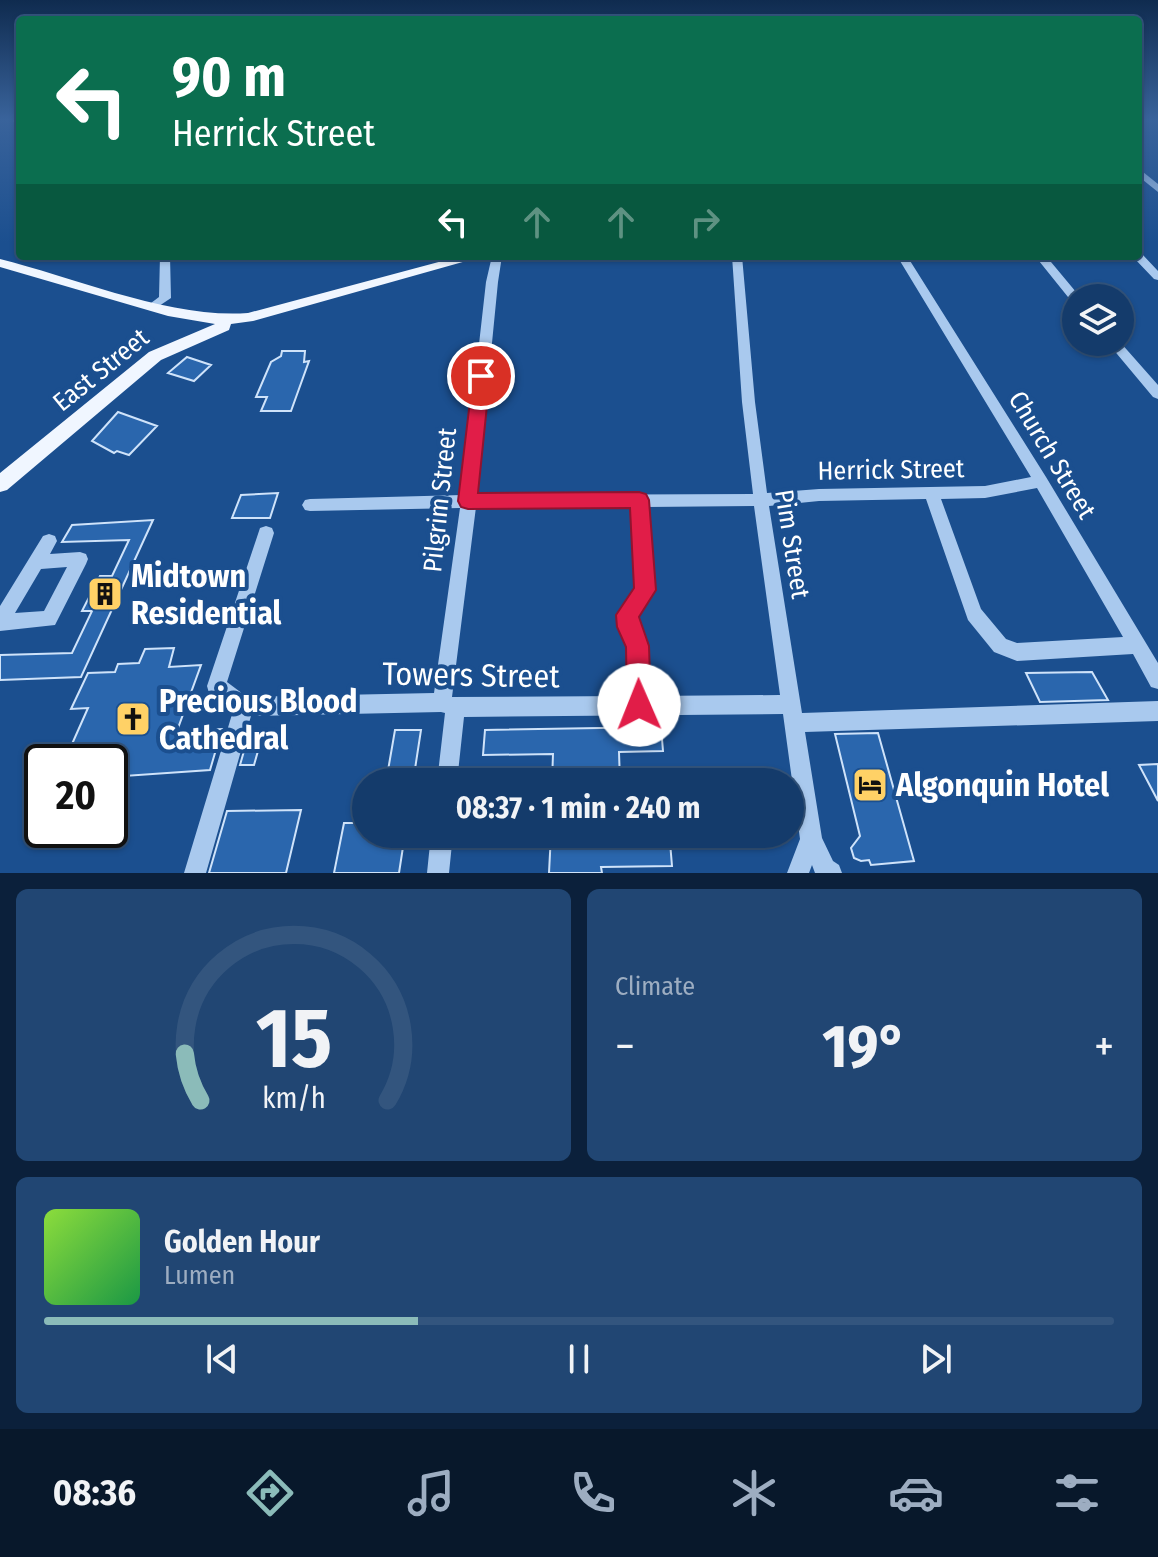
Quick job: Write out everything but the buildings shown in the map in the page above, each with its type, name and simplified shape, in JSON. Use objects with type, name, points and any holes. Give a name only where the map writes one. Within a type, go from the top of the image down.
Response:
[{"type":"main road","points":[[0,263],[202,320],[248,318],[462,260]]},
{"type":"main road","points":[[155,356],[172,333],[172,313]]},
{"type":"main road","name":"East Street","points":[[4,483],[155,356],[199,334],[248,318]]},
{"type":"street","points":[[1142,175],[1158,189]]},
{"type":"street","points":[[153,306],[165,298],[167,291],[165,260]]},
{"type":"street","name":"Pilgrim Street","points":[[447,768],[448,705],[496,260]]},
{"type":"street","name":"Pim Street","points":[[737,260],[742,356],[760,500],[795,714],[811,839]]},
{"type":"street","name":"Church Street","points":[[904,260],[1041,481],[1158,680]]},
{"type":"street","points":[[1043,260],[1063,284]]},
{"type":"street","points":[[1142,260],[1158,277]]},
{"type":"street","points":[[1125,356],[1158,394]]},
{"type":"street","name":"Herrick Street","points":[[310,505],[760,500],[819,495],[985,492],[1041,481]]},
{"type":"street","points":[[931,493],[974,614],[1000,646],[1017,652],[1137,645]]},
{"type":"street","points":[[639,500],[645,590],[628,615],[629,627],[638,646],[639,705]]},
{"type":"street","points":[[195,873],[244,707],[216,686],[266,533]]},
{"type":"street","points":[[0,622],[49,541]]},
{"type":"street","points":[[0,622],[49,619],[80,559],[36,562]]},
{"type":"street","name":"Towers Street","points":[[244,707],[639,705],[795,714],[1158,711]]},
{"type":"street","points":[[798,873],[811,839]]},
{"type":"street","points":[[811,839],[825,869],[831,873]]},
{"type":"street","points":[[438,873],[441,848]]},
{"type":"place","name":"Midtown Residential","points":[[105,594]]},
{"type":"place","name":"Precious Blood Cathedral","points":[[133,719]]},
{"type":"place","name":"Algonquin Hotel","points":[[870,785]]},
{"type":"route","points":[[481,376],[468,501],[639,500],[645,590],[628,615],[629,627],[638,646],[639,705]]}]
